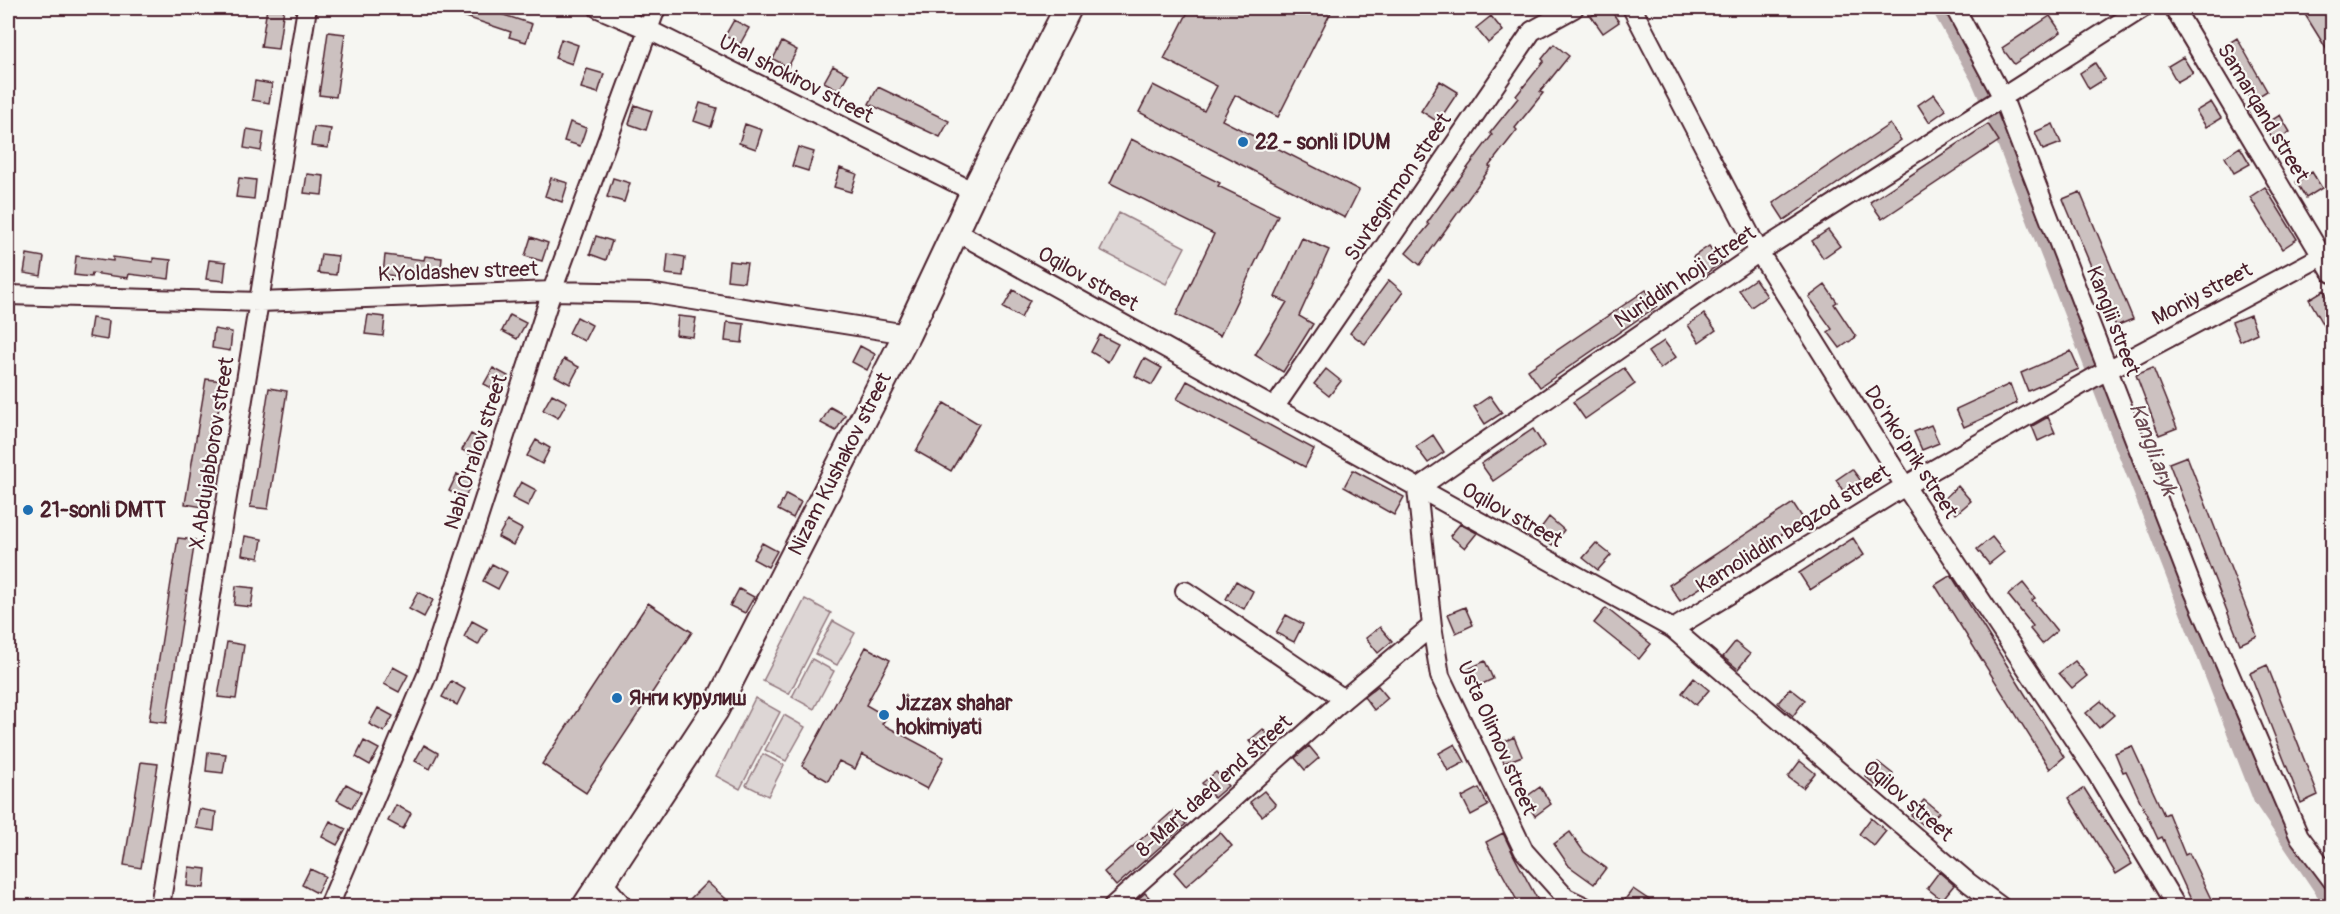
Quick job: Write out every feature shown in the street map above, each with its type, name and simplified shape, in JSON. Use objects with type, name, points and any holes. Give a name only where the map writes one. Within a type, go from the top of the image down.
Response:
[{"type":"main road","name":"Nizam Kushakov street","points":[[586,906],[715,710],[907,334],[974,192],[1068,8]]},
{"type":"street","name":"X.Abdujabborov street","points":[[160,906],[308,8]]},
{"type":"street","name":"Ural shokirov street","points":[[598,8],[647,29],[974,192]]},
{"type":"street","name":"Nabi O'ralov street","points":[[329,906],[427,675],[552,291],[656,8]]},
{"type":"street","name":"Suvtegirmon street","points":[[1275,408],[1532,31],[1574,8]]},
{"type":"street","name":"Do'nko'prik street","points":[[1632,8],[1759,252],[1905,486],[2097,774],[2176,906]]},
{"type":"street","name":"Kanglii street","points":[[1955,8],[2100,374],[2299,836],[2332,880]]},
{"type":"street","name":"Nuriddin hoji street","points":[[1417,489],[1759,252],[2143,8]]},
{"type":"street","name":"Samarqand street","points":[[2174,8],[2332,273]]},
{"type":"street","name":"Oqilov street","points":[[955,231],[1673,629],[1969,883],[2000,906]]},
{"type":"street","name":"Moniy street","points":[[2100,374],[2322,256]]},
{"type":"street","name":"K.Yoldashev street","points":[[8,295],[260,302],[552,291],[650,293],[907,334]]},
{"type":"street","name":"Kamoliddin begzod street","points":[[1673,629],[1905,486],[2100,374]]},
{"type":"street","name":"Usta Olimov street","points":[[1417,489],[1432,626],[1440,676],[1524,851],[1566,898],[1583,906]]},
{"type":"street","points":[[1185,591],[1344,699]]},
{"type":"street","name":"8-Mart daed end street","points":[[1113,906],[1344,699],[1432,626]]},
{"type":"street","points":[[603,883],[623,906]]},
{"type":"shaded area","points":[[1119,213],[1185,247],[1166,284],[1100,250]]},
{"type":"shaded area","points":[[805,599],[831,613],[789,694],[763,681]]},
{"type":"shaded area","points":[[833,621],[855,633],[837,665],[815,654]]},
{"type":"shaded area","points":[[812,659],[834,671],[814,709],[792,697]]},
{"type":"shaded area","points":[[755,698],[780,712],[740,789],[716,776]]},
{"type":"shaded area","points":[[784,715],[805,727],[786,761],[765,750]]},
{"type":"shaded area","points":[[763,754],[784,765],[768,796],[746,785]]},
{"type":"building","points":[[267,8],[284,8],[278,49],[261,47]]},
{"type":"building","points":[[445,8],[482,8],[532,24],[526,42],[509,37],[511,32],[445,10]]},
{"type":"building","points":[[1190,8],[1333,8],[1278,117],[1235,95],[1222,120],[1359,190],[1345,218],[1139,112],[1153,85],[1204,111],[1217,86],[1164,59]]},
{"type":"building","points":[[1604,8],[1609,8],[1619,22],[1603,33],[1591,16]]},
{"type":"building","points":[[2301,8],[2322,8],[2332,25],[2332,58]]},
{"type":"building","points":[[1491,16],[1503,31],[1488,43],[1476,28]]},
{"type":"building","points":[[2050,16],[2061,32],[2014,64],[2002,48]]},
{"type":"building","points":[[734,20],[749,28],[740,44],[725,36]]},
{"type":"building","points":[[328,32],[345,34],[336,97],[319,95]]},
{"type":"building","points":[[2237,38],[2267,91],[2251,101],[2221,48]]},
{"type":"building","points":[[561,39],[578,45],[572,64],[555,58]]},
{"type":"building","points":[[782,42],[797,50],[788,67],[773,59]]},
{"type":"building","points":[[1554,44],[1569,56],[1540,92],[1543,93],[1515,128],[1517,130],[1420,265],[1406,253],[1429,225],[1427,223],[1492,135],[1490,133],[1518,98],[1516,96],[1544,61],[1542,59]]},
{"type":"building","points":[[2183,57],[2193,73],[2177,82],[2168,66]]},
{"type":"building","points":[[2095,63],[2105,79],[2089,89],[2080,73]]},
{"type":"building","points":[[833,66],[848,74],[839,90],[824,82]]},
{"type":"building","points":[[587,69],[604,74],[598,93],[581,88]]},
{"type":"building","points":[[255,81],[272,84],[269,103],[252,100]]},
{"type":"building","points":[[1440,81],[1458,92],[1438,122],[1421,111]]},
{"type":"building","points":[[878,87],[949,121],[940,137],[869,104]]},
{"type":"building","points":[[1934,94],[1946,110],[1929,122],[1918,105]]},
{"type":"building","points":[[2211,102],[2221,118],[2206,127],[2196,111]]},
{"type":"building","points":[[700,103],[717,108],[711,127],[694,121]]},
{"type":"building","points":[[635,105],[652,111],[646,130],[629,124]]},
{"type":"building","points":[[2280,115],[2290,132],[2274,141],[2264,125]]},
{"type":"building","points":[[570,122],[586,128],[580,146],[564,141]]},
{"type":"building","points":[[745,124],[762,130],[756,149],[739,143]]},
{"type":"building","points":[[1890,124],[1901,140],[1784,220],[1773,203]]},
{"type":"building","points":[[1988,124],[1999,141],[1882,219],[1870,202]]},
{"type":"building","points":[[2053,124],[2061,143],[2043,150],[2035,132]]},
{"type":"building","points":[[314,127],[331,129],[328,148],[311,146]]},
{"type":"building","points":[[247,129],[264,132],[261,151],[244,148]]},
{"type":"building","points":[[1131,139],[1278,215],[1220,336],[1176,315],[1214,234],[1110,183]]},
{"type":"building","points":[[798,147],[814,152],[808,171],[792,166]]},
{"type":"building","points":[[2240,147],[2250,164],[2234,173],[2225,157]]},
{"type":"building","points":[[840,168],[857,174],[851,192],[834,187]]},
{"type":"building","points":[[2312,172],[2322,188],[2306,198],[2296,182]]},
{"type":"building","points":[[307,174],[324,176],[322,195],[304,193]]},
{"type":"building","points":[[239,178],[256,180],[254,199],[236,197]]},
{"type":"building","points":[[551,178],[568,183],[562,202],[545,196]]},
{"type":"building","points":[[613,178],[630,183],[624,202],[607,197]]},
{"type":"building","points":[[2265,187],[2297,239],[2282,249],[2250,197]]},
{"type":"building","points":[[2080,192],[2133,319],[2116,326],[2063,199]]},
{"type":"building","points":[[1828,230],[1840,246],[1823,258],[1812,241]]},
{"type":"building","points":[[596,236],[612,241],[606,260],[590,254]]},
{"type":"building","points":[[531,237],[548,243],[542,261],[525,256]]},
{"type":"building","points":[[1302,238],[1329,250],[1299,316],[1313,324],[1283,372],[1255,355],[1287,302],[1275,297]]},
{"type":"building","points":[[1709,246],[1721,263],[1705,274],[1693,257]]},
{"type":"building","points":[[27,254],[44,257],[41,276],[24,273]]},
{"type":"building","points":[[321,254],[338,256],[336,275],[318,273]]},
{"type":"building","points":[[668,254],[685,257],[683,276],[666,274]]},
{"type":"building","points":[[385,255],[424,260],[425,256],[442,258],[440,277],[401,272],[401,277],[383,274]]},
{"type":"building","points":[[76,256],[113,261],[113,257],[153,262],[153,258],[171,260],[169,279],[129,274],[128,278],[92,273],[91,277],[74,275]]},
{"type":"building","points":[[209,260],[226,262],[224,281],[206,279]]},
{"type":"building","points":[[729,261],[747,263],[744,282],[727,280]]},
{"type":"building","points":[[1755,279],[1767,296],[1751,307],[1739,290]]},
{"type":"building","points":[[1389,280],[1403,292],[1365,344],[1350,333]]},
{"type":"building","points":[[1825,285],[1837,302],[1834,304],[1856,337],[1840,348],[1828,332],[1832,329],[1809,297]]},
{"type":"building","points":[[1013,290],[1030,300],[1021,318],[1003,308]]},
{"type":"building","points":[[1646,290],[1657,306],[1540,387],[1528,370]]},
{"type":"building","points":[[2324,290],[2332,304],[2332,339],[2309,299]]},
{"type":"building","points":[[1704,314],[1716,330],[1699,342],[1688,325]]},
{"type":"building","points":[[368,315],[385,317],[383,336],[365,334]]},
{"type":"building","points":[[510,315],[526,323],[517,339],[502,331]]},
{"type":"building","points":[[2250,315],[2257,333],[2240,341],[2232,322]]},
{"type":"building","points":[[678,316],[696,318],[693,337],[676,335]]},
{"type":"building","points":[[577,317],[592,325],[584,341],[569,333]]},
{"type":"building","points":[[92,318],[109,321],[107,340],[89,337]]},
{"type":"building","points":[[727,322],[744,324],[742,343],[725,341]]},
{"type":"building","points":[[214,329],[232,332],[230,351],[212,348]]},
{"type":"building","points":[[1100,335],[1118,344],[1108,362],[1091,352]]},
{"type":"building","points":[[1664,341],[1676,357],[1660,369],[1648,352]]},
{"type":"building","points":[[860,346],[875,354],[867,370],[852,362]]},
{"type":"building","points":[[2071,351],[2079,369],[2028,391],[2021,373]]},
{"type":"building","points":[[1144,358],[1162,368],[1152,385],[1135,376]]},
{"type":"building","points":[[564,359],[579,367],[570,384],[555,376]]},
{"type":"building","points":[[493,368],[508,376],[499,392],[484,384]]},
{"type":"building","points":[[1624,368],[1635,384],[1585,419],[1573,402]]},
{"type":"building","points":[[2153,368],[2177,428],[2159,435],[2136,375]]},
{"type":"building","points":[[1326,369],[1341,381],[1329,396],[1314,384]]},
{"type":"building","points":[[206,379],[223,381],[203,507],[185,504]]},
{"type":"building","points":[[1187,381],[1314,449],[1305,467],[1177,399]]},
{"type":"building","points":[[2010,384],[2017,403],[1964,427],[1956,409]]},
{"type":"building","points":[[269,388],[287,391],[268,509],[250,507]]},
{"type":"building","points":[[552,394],[567,402],[558,418],[543,410]]},
{"type":"building","points":[[1490,396],[1502,413],[1485,424],[1474,407]]},
{"type":"building","points":[[944,403],[979,424],[951,471],[916,451]]},
{"type":"building","points":[[830,407],[845,415],[836,431],[821,423]]},
{"type":"building","points":[[2048,417],[2055,433],[2038,441],[2032,426]]},
{"type":"building","points":[[1931,425],[1939,443],[1922,450],[1914,432]]},
{"type":"building","points":[[1533,429],[1544,446],[1493,481],[1481,464]]},
{"type":"building","points":[[471,434],[486,442],[477,458],[462,450]]},
{"type":"building","points":[[1433,435],[1444,452],[1428,463],[1416,447]]},
{"type":"building","points":[[536,440],[550,448],[542,464],[527,456]]},
{"type":"building","points":[[2187,456],[2257,636],[2240,644],[2169,463]]},
{"type":"building","points":[[1852,469],[1864,485],[1847,497],[1836,480]]},
{"type":"building","points":[[1353,470],[1404,497],[1394,515],[1344,487]]},
{"type":"building","points":[[457,474],[472,482],[464,499],[449,491]]},
{"type":"building","points":[[521,482],[536,490],[528,506],[512,498]]},
{"type":"building","points":[[1958,486],[1971,501],[1956,514],[1944,499]]},
{"type":"building","points":[[786,494],[801,502],[793,518],[778,510]]},
{"type":"building","points":[[1793,503],[1804,520],[1680,601],[1669,585]]},
{"type":"building","points":[[1549,517],[1564,530],[1552,545],[1537,533]]},
{"type":"building","points":[[507,521],[522,529],[513,545],[498,537]]},
{"type":"building","points":[[1460,524],[1477,533],[1465,548],[1450,536]]},
{"type":"building","points":[[245,536],[262,539],[259,558],[242,555]]},
{"type":"building","points":[[1992,537],[2004,552],[1989,564],[1977,549]]},
{"type":"building","points":[[178,538],[195,540],[166,723],[149,721]]},
{"type":"building","points":[[1853,538],[1864,555],[1810,590],[1799,573]]},
{"type":"building","points":[[762,543],[777,551],[768,567],[753,559]]},
{"type":"building","points":[[1596,543],[1611,555],[1598,570],[1583,558]]},
{"type":"building","points":[[492,564],[507,572],[498,589],[483,581]]},
{"type":"building","points":[[1951,575],[2064,757],[2050,769],[1935,585]]},
{"type":"building","points":[[1236,581],[1253,591],[1244,609],[1226,599]]},
{"type":"building","points":[[2023,583],[2035,598],[2032,600],[2057,631],[2042,644],[2030,629],[2033,626],[2008,595]]},
{"type":"building","points":[[236,586],[254,588],[251,607],[234,605]]},
{"type":"building","points":[[739,589],[754,597],[745,613],[730,606]]},
{"type":"building","points":[[418,592],[433,600],[424,617],[409,609]]},
{"type":"building","name":"Янги курулиш","points":[[648,603],[692,632],[586,793],[542,764]]},
{"type":"building","points":[[1465,607],[1473,625],[1456,633],[1448,614]]},
{"type":"building","points":[[1606,608],[1651,644],[1639,659],[1594,623]]},
{"type":"building","points":[[1286,615],[1303,624],[1294,642],[1276,633]]},
{"type":"building","points":[[472,621],[487,629],[478,645],[464,637]]},
{"type":"building","points":[[1380,627],[1392,641],[1378,653],[1366,638]]},
{"type":"building","points":[[227,642],[244,645],[236,699],[218,697]]},
{"type":"building","points":[[1735,642],[1750,654],[1738,669],[1723,657]]},
{"type":"building","points":[[866,647],[890,660],[866,705],[887,717],[882,724],[944,757],[927,789],[862,754],[855,769],[839,761],[828,781],[802,766]]},
{"type":"building","points":[[1485,661],[1493,679],[1476,687],[1468,669]]},
{"type":"building","points":[[2075,661],[2087,676],[2072,688],[2059,673]]},
{"type":"building","points":[[2267,665],[2318,795],[2301,803],[2250,673]]},
{"type":"building","points":[[393,667],[408,675],[399,692],[384,684]]},
{"type":"building","points":[[1694,678],[1709,690],[1696,705],[1682,693]]},
{"type":"building","points":[[451,681],[465,689],[457,705],[442,697]]},
{"type":"building","points":[[1378,686],[1388,698],[1374,710],[1364,697]]},
{"type":"building","points":[[1790,688],[1805,700],[1793,716],[1778,703]]},
{"type":"building","points":[[2101,701],[2114,715],[2099,728],[2086,713]]},
{"type":"building","points":[[378,708],[393,716],[384,732],[369,724]]},
{"type":"building","points":[[1263,729],[1275,744],[1261,756],[1249,741]]},
{"type":"building","points":[[1514,737],[1522,756],[1504,763],[1497,745]]},
{"type":"building","points":[[364,741],[379,749],[370,765],[356,757]]},
{"type":"building","points":[[1455,744],[1465,762],[1448,771],[1439,753]]},
{"type":"building","points":[[424,745],[438,753],[430,769],[415,761]]},
{"type":"building","points":[[1309,746],[1319,758],[1305,770],[1295,758]]},
{"type":"building","points":[[2132,746],[2164,815],[2168,813],[2185,855],[2189,853],[2211,899],[2194,906],[2162,837],[2158,839],[2126,771],[2123,772],[2115,753]]},
{"type":"building","points":[[208,752],[226,754],[223,773],[206,771]]},
{"type":"building","points":[[1800,761],[1815,773],[1803,788],[1788,777]]},
{"type":"building","points":[[141,762],[158,764],[141,868],[124,865]]},
{"type":"building","points":[[1878,762],[1893,774],[1880,789],[1866,777]]},
{"type":"building","points":[[1216,772],[1228,786],[1214,798],[1202,783]]},
{"type":"building","points":[[346,784],[361,792],[352,808],[337,800]]},
{"type":"building","points":[[1540,787],[1551,804],[1535,816],[1523,799]]},
{"type":"building","points":[[1479,788],[1488,806],[1471,815],[1462,797]]},
{"type":"building","points":[[2084,788],[2132,864],[2116,874],[2069,798]]},
{"type":"building","points":[[1264,791],[1276,805],[1262,816],[1250,802]]},
{"type":"building","points":[[1924,800],[1939,812],[1926,827],[1911,815]]},
{"type":"building","points":[[396,805],[411,813],[403,829],[388,821]]},
{"type":"building","points":[[199,809],[216,812],[214,831],[196,828]]},
{"type":"building","points":[[1174,810],[1186,824],[1116,886],[1104,872]]},
{"type":"building","points":[[1871,818],[1886,831],[1874,846],[1859,834]]},
{"type":"building","points":[[330,821],[346,829],[337,845],[322,837]]},
{"type":"building","points":[[1220,832],[1232,846],[1186,886],[1174,872]]},
{"type":"building","points":[[1570,832],[1584,852],[1606,868],[1594,884],[1569,866],[1554,844]]},
{"type":"building","points":[[1503,833],[1541,906],[1520,906],[1495,860],[1486,842]]},
{"type":"building","points":[[189,867],[206,869],[204,888],[187,886]]},
{"type":"building","points":[[310,869],[325,876],[317,893],[302,885]]},
{"type":"building","points":[[1939,872],[1954,885],[1942,900],[1927,888]]},
{"type":"building","points":[[707,882],[734,906],[683,906]]},
{"type":"building","points":[[1633,889],[1658,906],[1620,906]]},
{"type":"building","points":[[1145,893],[1157,906],[1132,904]]},
{"type":"waterway","name":"Kangli aryk","points":[[1942,8],[1980,76],[1995,111],[2263,798],[2332,900]]},
{"type":"place","name":"22 - sonli IDUM","points":[[1243,142]]},
{"type":"place","name":"21-sonli DMTT","points":[[28,510]]},
{"type":"place","name":"Янги курулиш","points":[[617,698]]},
{"type":"place","name":"Jizzax shahar hokimiyati","points":[[884,715]]}]
